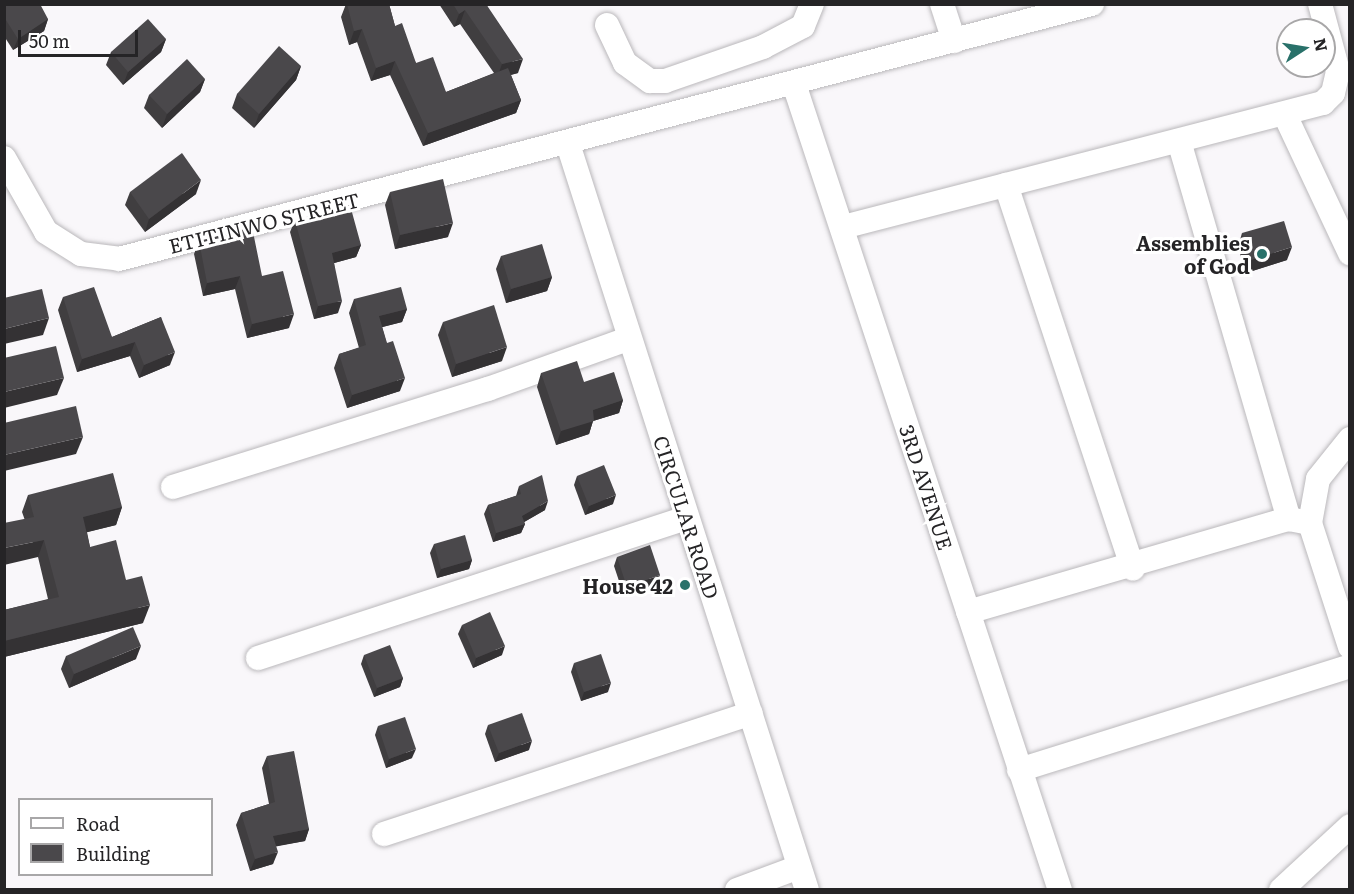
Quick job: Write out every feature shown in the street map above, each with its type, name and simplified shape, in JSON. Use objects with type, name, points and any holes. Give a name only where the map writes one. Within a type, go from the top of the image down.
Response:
[{"type":"street","points":[[607,25],[625,63],[650,81],[665,81],[763,47],[803,26],[812,4]]},
{"type":"street","points":[[942,4],[954,41]]},
{"type":"street","name":"ETITINWO STREET","points":[[4,158],[46,232],[81,254],[119,258],[568,144],[1092,4]]},
{"type":"street","points":[[843,227],[1285,116],[1323,103],[1333,93],[1338,71],[1339,36],[1320,4]]},
{"type":"street","name":"3RD AVENUE","points":[[794,84],[1060,890]]},
{"type":"street","points":[[1285,116],[1350,253]]},
{"type":"street","points":[[1179,141],[1299,521],[1350,647]]},
{"type":"street","name":"CIRCULAR ROAD","points":[[568,144],[628,339],[803,878]]},
{"type":"street","points":[[1006,185],[1133,569]]},
{"type":"street","points":[[173,487],[488,389],[628,339]]},
{"type":"street","points":[[968,612],[1133,569],[1299,521],[1318,479],[1350,440]]},
{"type":"street","points":[[258,658],[687,518]]},
{"type":"street","points":[[1020,770],[1350,666]]},
{"type":"street","points":[[384,834],[751,714]]},
{"type":"street","points":[[1281,890],[1350,826]]},
{"type":"street","points":[[737,890],[803,878]]},
{"type":"building","points":[[4,4],[40,4],[48,19],[18,39],[4,17]]},
{"type":"building","points":[[347,4],[389,4],[395,26],[402,23],[416,63],[433,57],[446,92],[508,68],[521,100],[428,133],[395,61],[376,68],[362,29],[354,31]]},
{"type":"building","points":[[453,4],[486,4],[523,59],[502,64],[465,10],[459,14]]},
{"type":"building","points":[[148,19],[166,39],[128,72],[111,52]]},
{"type":"building","points":[[279,46],[301,66],[259,114],[237,94]]},
{"type":"building","points":[[187,59],[205,79],[167,114],[149,95]]},
{"type":"building","points":[[182,153],[201,180],[149,219],[130,192]]},
{"type":"building","points":[[443,179],[453,223],[400,235],[390,192]]},
{"type":"building","points":[[350,205],[361,245],[332,253],[342,301],[318,306],[295,220]]},
{"type":"building","points":[[1284,221],[1292,247],[1251,260],[1242,233]]},
{"type":"building","points":[[252,227],[262,276],[283,271],[294,314],[252,324],[240,276],[207,283],[199,241]]},
{"type":"building","points":[[542,244],[552,277],[511,289],[501,256]]},
{"type":"building","points":[[94,287],[112,337],[161,317],[175,352],[144,365],[135,342],[82,359],[63,297]]},
{"type":"building","points":[[401,287],[407,309],[379,316],[387,343],[393,341],[405,378],[352,395],[339,354],[366,345],[354,299]]},
{"type":"building","points":[[42,289],[49,318],[4,329],[4,298]]},
{"type":"building","points":[[494,305],[507,347],[456,364],[443,322]]},
{"type":"building","points":[[56,346],[64,378],[4,392],[4,358]]},
{"type":"building","points":[[577,361],[584,382],[614,372],[623,400],[593,410],[594,421],[561,431],[541,373]]},
{"type":"building","points":[[76,406],[83,437],[4,455],[4,423]]},
{"type":"building","points":[[604,465],[616,495],[589,506],[577,476]]},
{"type":"building","points":[[113,473],[122,507],[83,517],[90,547],[116,540],[126,580],[142,576],[150,605],[4,641],[4,610],[59,597],[44,540],[4,548],[4,523],[34,517],[28,495]]},
{"type":"building","points":[[542,475],[548,501],[522,516],[525,524],[496,533],[488,505],[521,494],[519,486]]},
{"type":"building","points":[[465,535],[472,560],[441,569],[434,544]]},
{"type":"building","points":[[650,545],[660,575],[627,587],[617,557]]},
{"type":"building","points":[[490,612],[505,646],[476,658],[462,625]]},
{"type":"building","points":[[133,627],[141,646],[74,674],[66,656]]},
{"type":"building","points":[[390,645],[403,678],[377,688],[364,655]]},
{"type":"building","points":[[601,654],[611,683],[584,692],[574,663]]},
{"type":"building","points":[[522,713],[532,741],[499,753],[488,725]]},
{"type":"building","points":[[405,717],[416,749],[389,759],[378,726]]},
{"type":"building","points":[[294,751],[309,829],[273,836],[278,852],[255,859],[241,813],[275,802],[267,756]]},
{"type":"place","name":"Assemblies of God","points":[[1262,254]]},
{"type":"place","name":"House 42","points":[[685,585]]}]
